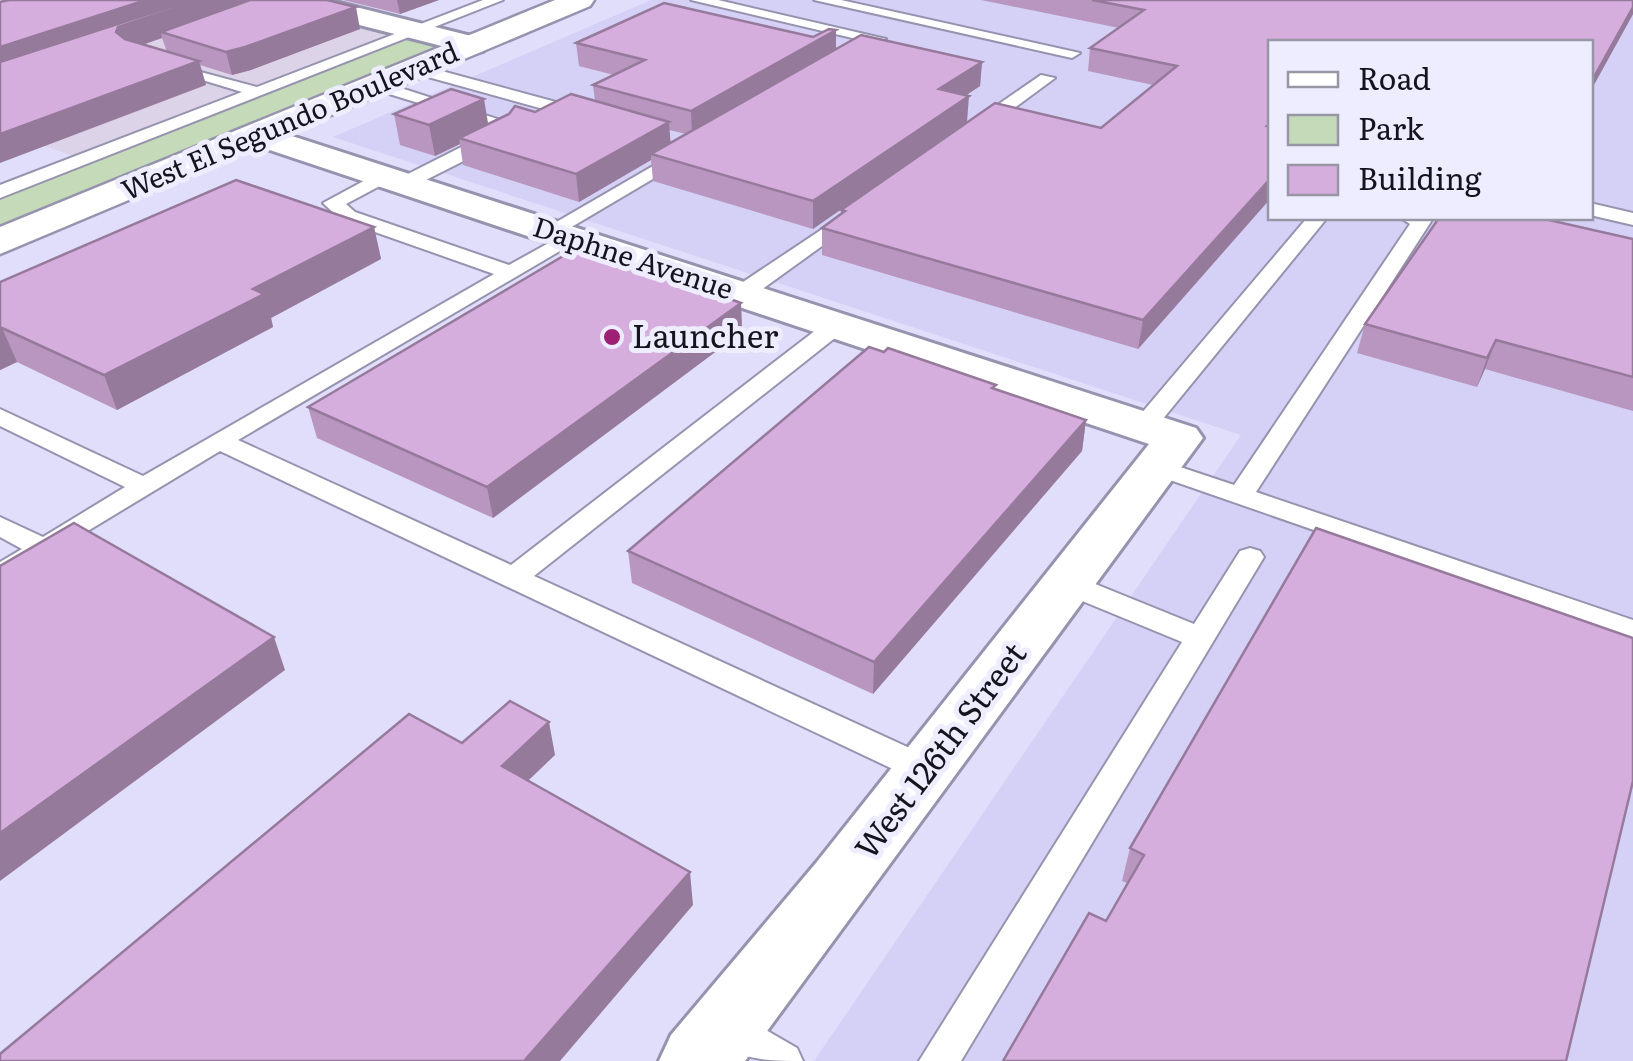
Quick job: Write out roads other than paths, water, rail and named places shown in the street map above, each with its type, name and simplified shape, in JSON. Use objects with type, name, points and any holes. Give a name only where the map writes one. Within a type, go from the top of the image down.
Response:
[{"type":"main road","name":"West El Segundo Boulevard","points":[[0,242],[580,0]]},
{"type":"street","points":[[291,2],[473,45]]},
{"type":"street","name":"Daphne Avenue","points":[[258,135],[836,325],[1160,444]]},
{"type":"street","name":"West 126th Street","points":[[712,1043],[1068,584],[1160,444]]},
{"type":"lane","points":[[0,192],[496,0]]},
{"type":"lane","points":[[698,0],[878,39],[844,58]]},
{"type":"lane","points":[[821,0],[1072,53]]},
{"type":"lane","points":[[156,61],[258,92]]},
{"type":"lane","points":[[416,69],[600,120]]},
{"type":"lane","points":[[967,134],[1048,78]]},
{"type":"lane","points":[[376,86],[510,126],[504,133],[332,203],[348,216],[511,273]]},
{"type":"lane","points":[[0,575],[218,441],[511,273],[562,234],[695,146],[676,141]]},
{"type":"lane","points":[[742,294],[870,202]]},
{"type":"lane","points":[[1593,210],[1633,219]]},
{"type":"lane","points":[[1316,220],[1160,444],[1240,496],[1633,631]]},
{"type":"lane","points":[[1240,496],[1422,220]]},
{"type":"lane","points":[[513,578],[836,325]]},
{"type":"lane","points":[[0,416],[146,487]]},
{"type":"lane","points":[[218,441],[926,770]]},
{"type":"lane","points":[[0,526],[43,548]]},
{"type":"lane","points":[[939,1061],[1250,557]]},
{"type":"lane","points":[[1068,584],[1200,638]]},
{"type":"lane","points":[[712,1043],[783,1061]]},
{"type":"place","name":"Launcher","points":[[612,337]]}]
